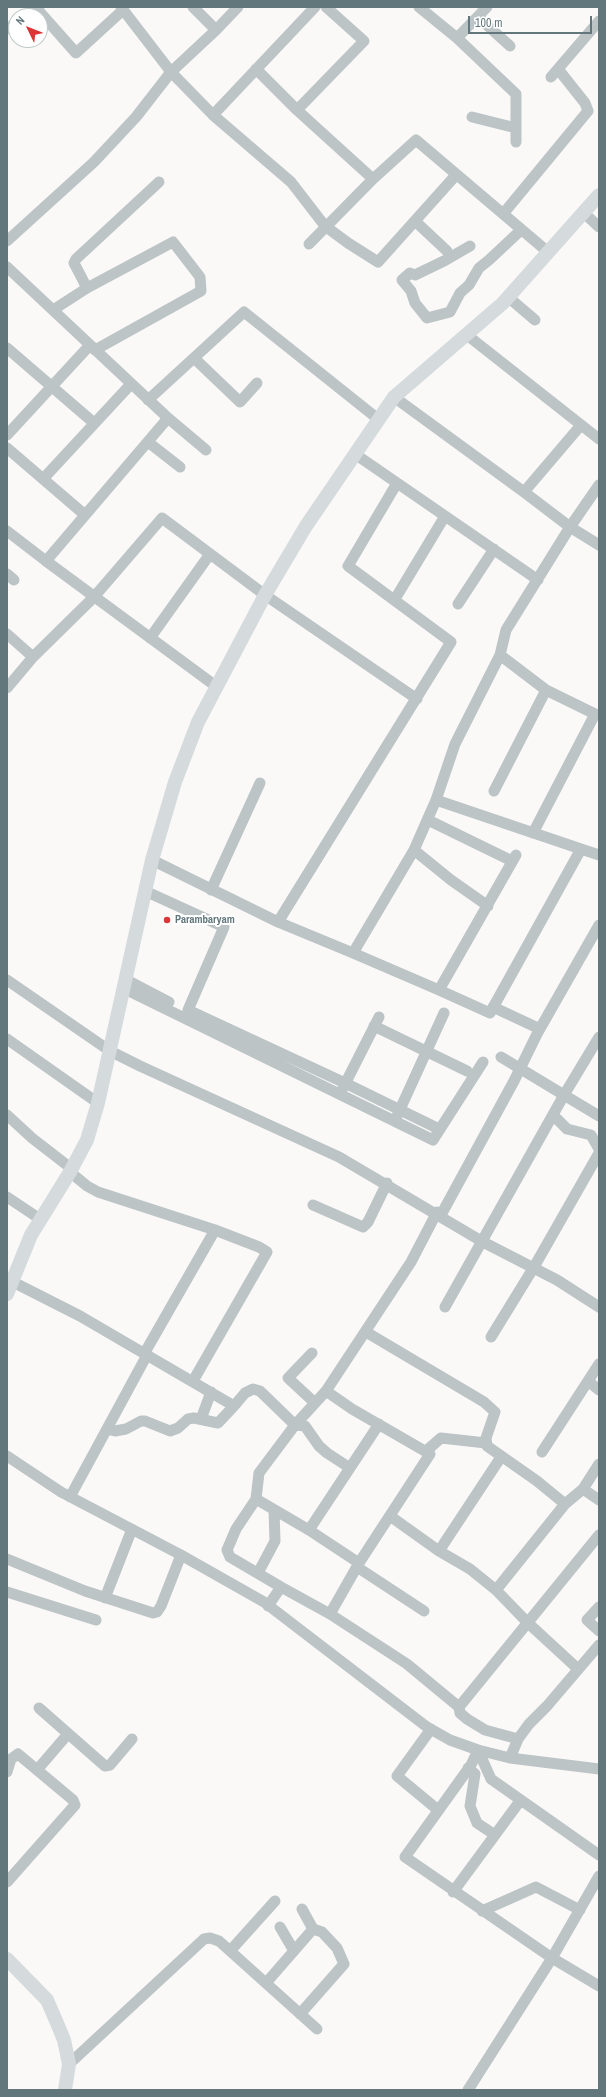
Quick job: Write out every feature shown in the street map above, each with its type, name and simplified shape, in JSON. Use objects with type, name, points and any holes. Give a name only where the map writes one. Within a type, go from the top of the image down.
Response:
[{"type":"main road","points":[[9,1287],[20,1257],[40,1219],[71,1170],[87,1140],[98,1103],[152,860],[175,782],[198,722],[265,595],[306,526],[394,397],[467,336],[508,297],[599,195]]},
{"type":"main road","points":[[7,1959],[46,2000],[64,2040],[69,2064],[65,2090]]},
{"type":"street","points":[[193,7],[216,30]]},
{"type":"street","points":[[7,241],[94,162],[136,117],[172,72],[238,7]]},
{"type":"street","points":[[213,115],[315,7]]},
{"type":"street","points":[[297,110],[364,41],[326,7]]},
{"type":"street","points":[[419,7],[457,38],[516,94],[516,142]]},
{"type":"street","points":[[457,38],[487,7]]},
{"type":"street","points":[[48,20],[76,53],[122,9],[172,72],[213,115],[291,182],[325,226],[378,262],[456,175]]},
{"type":"street","points":[[478,17],[510,46]]},
{"type":"street","points":[[502,214],[588,111],[585,102],[555,73],[599,21]]},
{"type":"street","points":[[256,69],[297,110],[373,179]]},
{"type":"street","points":[[472,117],[516,128]]},
{"type":"street","points":[[309,244],[325,226],[373,179],[416,140],[548,252]]},
{"type":"street","points":[[87,288],[74,263],[76,259],[159,182]]},
{"type":"street","points":[[583,212],[599,227]]},
{"type":"street","points":[[415,221],[447,251]]},
{"type":"street","points":[[470,246],[416,275],[410,273],[402,280],[427,318],[450,312],[460,293],[469,285],[479,268],[521,230]]},
{"type":"street","points":[[7,435],[52,386],[93,347],[201,291],[200,277],[173,242],[87,288],[53,310]]},
{"type":"street","points":[[7,267],[148,400],[206,450]]},
{"type":"street","points":[[508,297],[534,320]]},
{"type":"street","points":[[148,400],[244,312],[378,419]]},
{"type":"street","points":[[467,336],[599,439]]},
{"type":"street","points":[[7,348],[94,423]]},
{"type":"street","points":[[194,358],[240,402],[257,383]]},
{"type":"street","points":[[43,478],[131,384]]},
{"type":"street","points":[[394,397],[570,527],[599,545]]},
{"type":"street","points":[[46,561],[168,418]]},
{"type":"street","points":[[524,492],[581,425]]},
{"type":"street","points":[[148,442],[180,467]]},
{"type":"street","points":[[7,448],[85,515]]},
{"type":"street","points":[[355,454],[538,580]]},
{"type":"street","points":[[278,922],[452,642],[348,566],[397,483]]},
{"type":"street","points":[[353,953],[414,850],[436,800],[455,744],[500,655],[506,630],[570,527],[599,485]]},
{"type":"street","points":[[395,599],[446,516]]},
{"type":"street","points":[[7,688],[33,657],[94,597],[162,518],[265,595],[417,699]]},
{"type":"street","points":[[7,531],[217,687]]},
{"type":"street","points":[[458,604],[494,549]]},
{"type":"street","points":[[150,638],[210,554]]},
{"type":"street","points":[[7,634],[33,657]]},
{"type":"street","points":[[500,655],[546,690],[597,715],[533,833]]},
{"type":"street","points":[[494,791],[546,690]]},
{"type":"street","points":[[211,890],[260,783]]},
{"type":"street","points":[[436,800],[599,855]]},
{"type":"street","points":[[428,820],[514,858],[439,990]]},
{"type":"street","points":[[152,860],[278,922],[490,1013],[581,849]]},
{"type":"street","points":[[414,850],[451,880],[488,906]]},
{"type":"street","points":[[145,891],[224,927],[188,1010]]},
{"type":"street","points":[[518,1739],[485,1730],[467,1719],[460,1713],[459,1707],[407,1664],[330,1614],[230,1557],[227,1550],[236,1529],[256,1499],[259,1473],[295,1425],[326,1391],[411,1262],[599,925]]},
{"type":"street","points":[[7,980],[110,1050],[140,1066],[339,1157],[439,1214],[484,1242],[534,1267],[599,1307]]},
{"type":"street","points":[[124,984],[188,1010],[438,1128]]},
{"type":"street","points":[[124,984],[433,1140],[483,1062]]},
{"type":"street","points":[[493,1007],[540,1029]]},
{"type":"street","points":[[394,1121],[444,1013]]},
{"type":"street","points":[[340,1094],[377,1022],[426,1051],[467,1071]]},
{"type":"street","points":[[445,1308],[484,1242],[564,1095],[599,1037]]},
{"type":"street","points":[[7,1039],[98,1103]]},
{"type":"street","points":[[501,1057],[599,1116]]},
{"type":"street","points":[[7,1115],[71,1170],[87,1186],[98,1192],[215,1230],[259,1247],[266,1252],[265,1258],[193,1381]]},
{"type":"street","points":[[553,1115],[567,1129],[591,1135],[599,1149]]},
{"type":"street","points":[[491,1337],[534,1267],[599,1153]]},
{"type":"street","points":[[313,1205],[363,1227],[368,1222],[387,1184]]},
{"type":"street","points":[[7,1197],[40,1219]]},
{"type":"street","points":[[70,1497],[145,1354],[215,1230]]},
{"type":"street","points":[[9,1287],[80,1316],[234,1406]]},
{"type":"street","points":[[366,1332],[484,1402],[495,1412],[486,1443]]},
{"type":"street","points":[[312,1353],[288,1378],[315,1403]]},
{"type":"street","points":[[542,1452],[599,1364]]},
{"type":"street","points":[[588,1380],[599,1390]]},
{"type":"street","points":[[107,1429],[115,1431],[126,1429],[141,1421],[145,1421],[170,1431],[178,1428],[188,1419],[201,1419],[218,1423],[245,1393],[253,1389],[260,1391],[295,1425],[305,1426],[319,1446],[350,1468]]},
{"type":"street","points":[[326,1391],[430,1454],[358,1565],[330,1614]]},
{"type":"street","points":[[201,1419],[211,1392]]},
{"type":"street","points":[[309,1530],[379,1424]]},
{"type":"street","points":[[426,1451],[441,1438],[486,1443],[487,1446],[501,1457],[537,1481],[566,1504]]},
{"type":"street","points":[[7,1456],[32,1474],[70,1497],[181,1555],[268,1606],[431,1729],[450,1740],[478,1750],[510,1758],[599,1769]]},
{"type":"street","points":[[439,1551],[501,1457]]},
{"type":"street","points":[[496,1590],[566,1504],[583,1489],[599,1464]]},
{"type":"street","points":[[583,1489],[599,1500]]},
{"type":"street","points":[[256,1499],[309,1530],[424,1611]]},
{"type":"street","points":[[258,1573],[275,1541],[274,1510]]},
{"type":"street","points":[[390,1516],[439,1551],[470,1569],[496,1590],[578,1669]]},
{"type":"street","points":[[105,1598],[132,1529]]},
{"type":"street","points":[[459,1707],[599,1535]]},
{"type":"street","points":[[7,1559],[105,1598],[148,1613],[157,1612],[161,1606],[181,1555]]},
{"type":"street","points":[[268,1606],[281,1587]]},
{"type":"street","points":[[7,1592],[96,1620]]},
{"type":"street","points":[[599,1607],[587,1620],[599,1631]]},
{"type":"street","points":[[510,1758],[518,1739],[599,1645]]},
{"type":"street","points":[[39,1708],[67,1735],[105,1766],[110,1765],[132,1739]]},
{"type":"street","points":[[431,1729],[397,1776],[438,1810]]},
{"type":"street","points":[[37,1770],[67,1735]]},
{"type":"street","points":[[478,1750],[468,1768],[405,1857],[453,1892],[552,1958],[599,1986]]},
{"type":"street","points":[[478,1750],[491,1779],[520,1801],[599,1855]]},
{"type":"street","points":[[7,1772],[11,1759],[18,1754],[73,1800],[75,1805],[9,1877]]},
{"type":"street","points":[[468,1768],[475,1774],[470,1806],[477,1823],[495,1835]]},
{"type":"street","points":[[453,1892],[520,1801]]},
{"type":"street","points":[[468,2090],[552,1958],[599,1876]]},
{"type":"street","points":[[482,1911],[536,1887],[580,1910]]},
{"type":"street","points":[[230,1951],[275,1901]]},
{"type":"street","points":[[300,2014],[344,1964],[337,1948],[322,1932],[313,1929],[302,1909]]},
{"type":"street","points":[[280,1928],[294,1951]]},
{"type":"street","points":[[266,1983],[313,1929]]},
{"type":"street","points":[[69,2064],[204,1940],[210,1938],[219,1941],[317,2029]]},
{"type":"place","name":"Parambaryam","points":[[167,920]]}]
